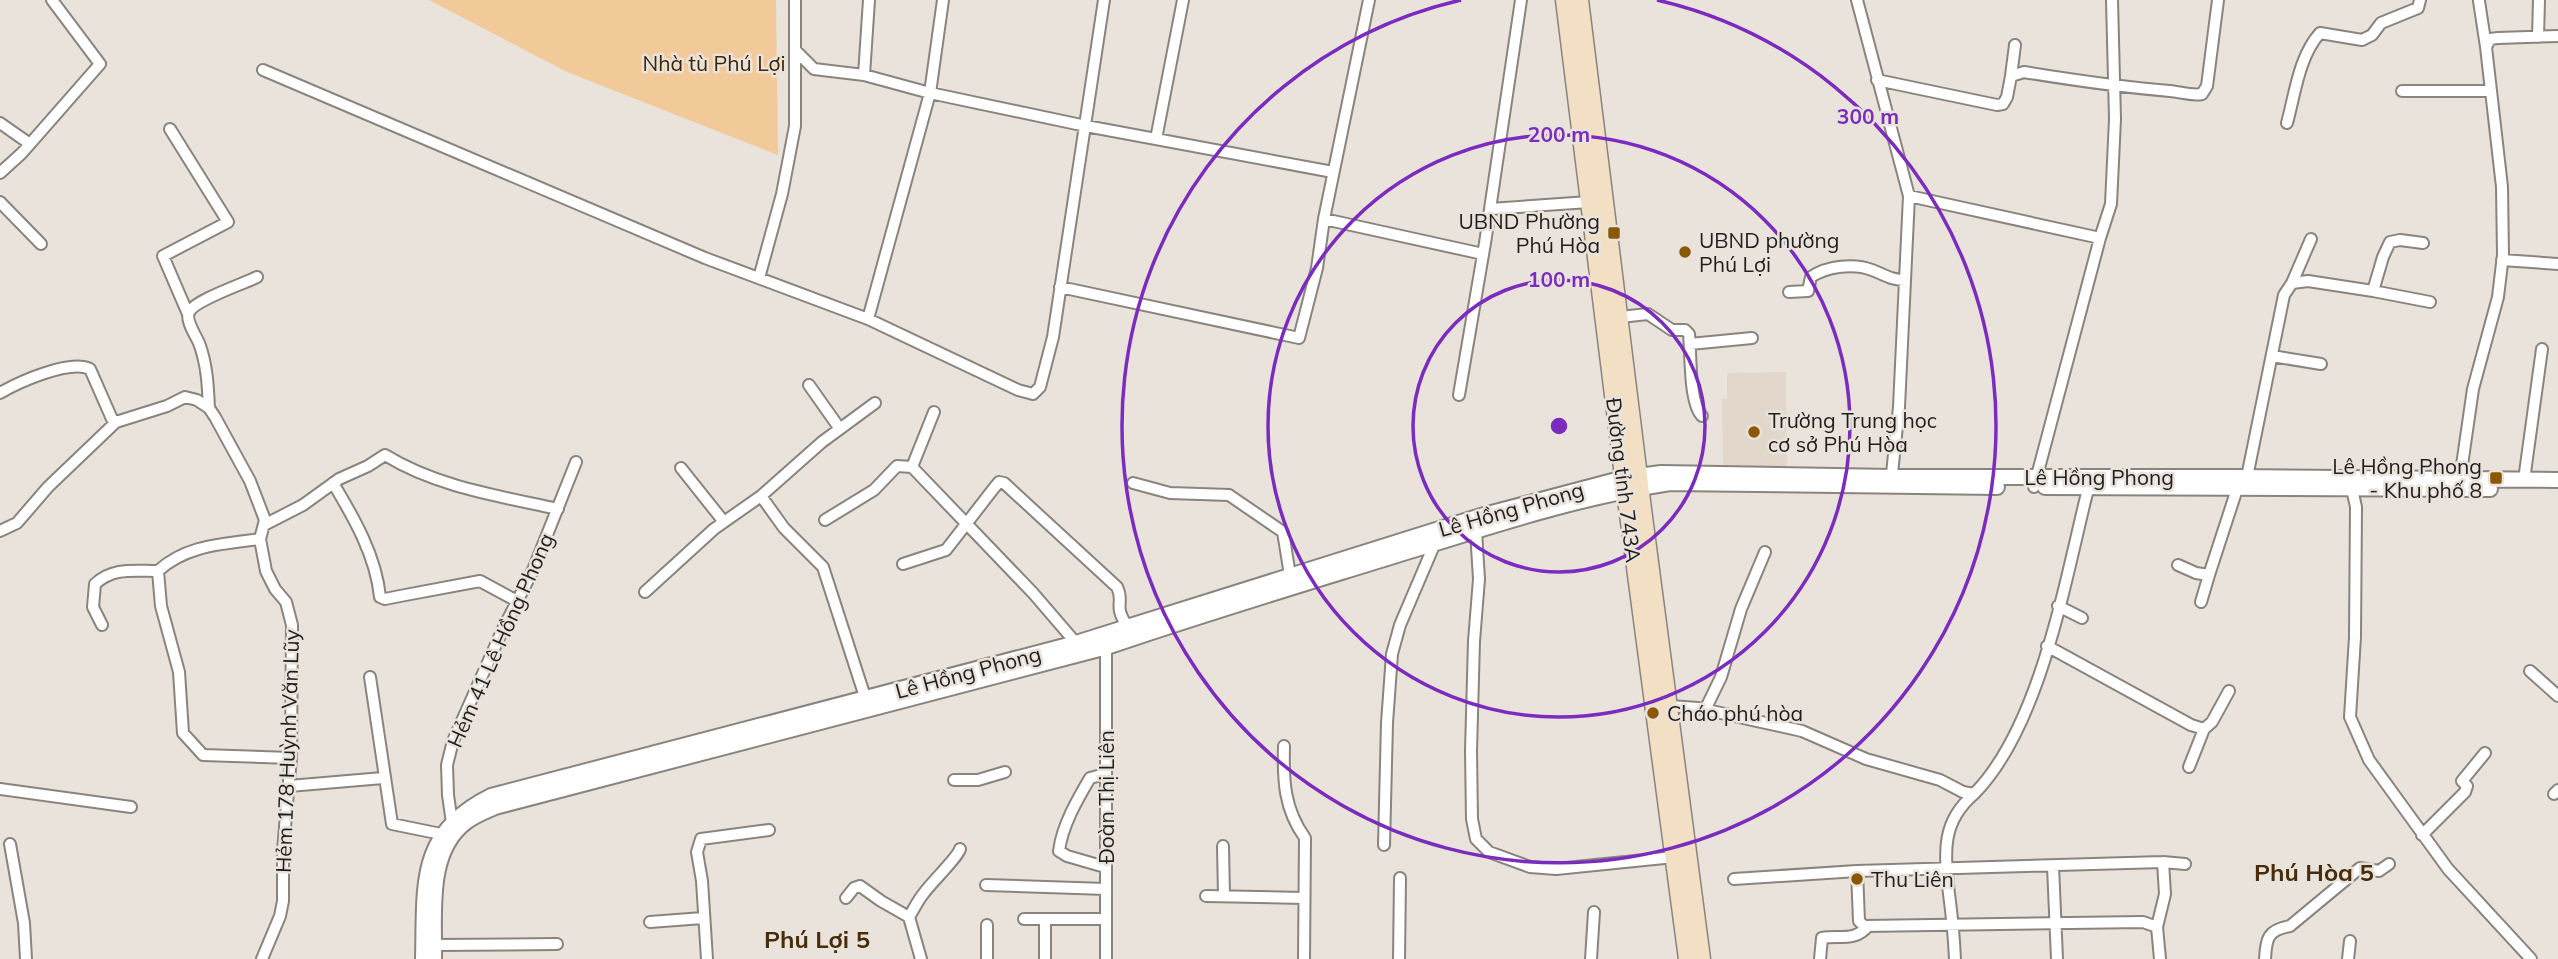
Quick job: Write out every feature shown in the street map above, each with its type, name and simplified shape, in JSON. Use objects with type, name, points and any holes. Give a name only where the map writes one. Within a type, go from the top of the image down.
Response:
[{"type":"main road","name":"Đường tỉnh 743A","points":[[1564,0],[1588,128],[1604,260],[1624,485],[1687,959]]},
{"type":"main road","name":"Đường tỉnh 743A","points":[[1580,0],[1588,128],[1589,202],[1620,317],[1703,959]]},
{"type":"street","points":[[0,173],[30,144],[100,64],[52,0]]},
{"type":"street","points":[[760,278],[782,194],[795,127],[795,0]]},
{"type":"street","points":[[864,75],[869,0]]},
{"type":"street","points":[[868,320],[930,93],[943,0]]},
{"type":"street","points":[[263,70],[705,258],[868,320],[1018,390],[1033,394],[1040,387],[1060,287],[1104,0]]},
{"type":"street","points":[[1156,139],[1183,0]]},
{"type":"street","points":[[1060,287],[1299,338],[1317,268],[1324,219],[1369,0]]},
{"type":"street","points":[[1459,395],[1521,0]]},
{"type":"street","points":[[1857,0],[1909,196],[1899,407],[1891,482]]},
{"type":"street","points":[[2036,482],[2111,204],[2115,87],[2112,0]]},
{"type":"street","points":[[2011,76],[2024,72],[2115,87],[2202,94],[2207,86],[2218,0]]},
{"type":"street","points":[[2287,123],[2311,42],[2320,33],[2361,40],[2372,35],[2381,23],[2418,8],[2420,0]]},
{"type":"street","points":[[2538,37],[2539,0]]},
{"type":"street","points":[[2460,480],[2473,389],[2498,297],[2502,260],[2502,187],[2479,1]]},
{"type":"street","points":[[2486,47],[2490,39],[2558,36]]},
{"type":"street","points":[[1877,80],[1997,105],[2003,104],[2007,97],[2015,45]]},
{"type":"street","points":[[796,51],[814,69],[864,75],[930,93],[1086,126],[1334,172]]},
{"type":"street","points":[[2402,91],[2491,91]]},
{"type":"street","points":[[0,123],[30,144]]},
{"type":"street","points":[[170,129],[228,222],[163,256],[201,349],[208,380],[209,408]]},
{"type":"street","points":[[1909,196],[2100,238]]},
{"type":"street","points":[[0,202],[41,244]]},
{"type":"street","points":[[1490,209],[1589,202]]},
{"type":"street","points":[[1324,219],[1483,254]]},
{"type":"street","points":[[2247,477],[2284,295],[2311,239]]},
{"type":"street","points":[[2373,291],[2390,242],[2400,240],[2423,243]]},
{"type":"street","points":[[2502,260],[2558,264]]},
{"type":"street","points":[[1789,292],[1808,291],[1811,276],[1833,268],[1860,267],[1890,279],[1905,280]]},
{"type":"street","points":[[188,314],[198,304],[257,277]]},
{"type":"street","points":[[2292,283],[2308,281],[2430,302]]},
{"type":"street","points":[[1620,317],[1648,314],[1672,330],[1685,330],[1689,334],[1692,394],[1697,411],[1702,416]]},
{"type":"street","points":[[1690,344],[1752,338]]},
{"type":"street","points":[[2524,480],[2542,349]]},
{"type":"street","points":[[2272,356],[2322,365]]},
{"type":"street","points":[[0,393],[19,383],[83,365],[90,369],[112,419],[116,422]]},
{"type":"street","points":[[809,385],[840,429]]},
{"type":"street","points":[[0,531],[17,523],[48,487],[116,422],[167,406],[185,397],[197,400],[209,408],[250,481],[265,520],[264,524],[303,505],[334,483],[385,455],[447,484],[558,509]]},
{"type":"street","points":[[645,592],[724,522],[761,496],[875,403]]},
{"type":"street","points":[[912,467],[934,412]]},
{"type":"street","name":"Hẻm 41 Lê Hồng Phong","points":[[452,822],[447,765],[453,741],[502,631],[533,570],[576,462]]},
{"type":"street","points":[[825,520],[874,490],[897,466],[912,467],[1076,643]]},
{"type":"street","points":[[681,468],[724,522]]},
{"type":"street","name":"Lê Hồng Phong","points":[[423,959],[424,893],[429,860],[441,834],[452,822],[469,807],[491,796],[1076,643],[1107,641],[1128,627],[1484,515],[1641,481],[2036,482],[2247,477],[2558,480]]},
{"type":"street","points":[[903,564],[946,550],[999,482],[1004,483],[1117,587],[1120,593],[1118,610],[1128,627]]},
{"type":"street","name":"Lê Hồng Phong","points":[[2036,482],[2088,488],[2558,490]]},
{"type":"street","points":[[334,483],[360,531],[373,565],[380,597],[386,599],[480,581],[517,601]]},
{"type":"street","points":[[1133,483],[1170,493],[1229,495],[1283,531],[1290,575]]},
{"type":"street","name":"Lê Hồng Phong","points":[[434,952],[435,894],[439,863],[450,840],[466,822],[495,807],[1177,623],[1624,485]]},
{"type":"street","points":[[1955,959],[1946,869],[1946,839],[1963,803],[1974,794],[1995,766],[2028,707],[2075,551],[2088,488]]},
{"type":"street","points":[[2201,602],[2237,489]]},
{"type":"street","points":[[2352,489],[2355,492],[2356,520],[2355,637],[2350,717],[2369,760],[2422,835],[2448,869],[2531,959]]},
{"type":"street","points":[[761,496],[784,528],[823,567],[866,700]]},
{"type":"street","name":"Hẻm 178 Huỳnh Văn Lũy","points":[[262,959],[280,916],[283,901],[283,850],[291,758],[292,625],[286,602],[271,582],[260,539],[264,524]]},
{"type":"street","points":[[1476,531],[1479,579],[1474,641],[1471,751],[1472,819],[1476,839],[1489,852],[1530,867],[1556,869],[1674,857]]},
{"type":"street","points":[[103,625],[93,607],[95,583],[104,575],[115,571],[158,571],[172,558],[201,548],[260,539]]},
{"type":"street","points":[[1384,845],[1387,723],[1392,654],[1400,625],[1435,543]]},
{"type":"street","points":[[1705,710],[1721,677],[1741,609],[1765,552]]},
{"type":"street","points":[[2178,565],[2209,575]]},
{"type":"street","points":[[158,571],[161,606],[179,673],[183,733],[189,742],[203,755],[291,758]]},
{"type":"street","points":[[2058,607],[2082,618]]},
{"type":"street","name":"Đoàn Thị Liên","points":[[1106,959],[1107,641]]},
{"type":"street","points":[[2047,646],[2191,725],[2204,729]]},
{"type":"street","points":[[2530,671],[2558,696]]},
{"type":"street","points":[[370,677],[392,824],[441,834]]},
{"type":"street","points":[[2189,767],[2204,729],[2212,722],[2229,691]]},
{"type":"street","points":[[1670,706],[1705,710],[1802,731],[1854,754],[1940,780],[1963,792],[1974,794]]},
{"type":"street","points":[[1284,746],[1284,794],[1296,827],[1305,838],[1304,959]]},
{"type":"street","points":[[2422,835],[2465,792],[2467,786],[2462,781],[2485,753]]},
{"type":"street","points":[[954,780],[978,780],[1005,772]]},
{"type":"street","points":[[1105,774],[1090,778],[1070,817],[1059,851],[1105,867]]},
{"type":"street","points":[[289,786],[383,778]]},
{"type":"street","points":[[0,789],[131,807]]},
{"type":"street","points":[[707,959],[702,881],[697,852],[701,839],[769,830]]},
{"type":"street","points":[[10,844],[24,923],[26,959]]},
{"type":"street","points":[[1223,846],[1224,896]]},
{"type":"street","points":[[920,959],[909,917],[922,895],[948,863],[959,855],[960,849]]},
{"type":"street","points":[[2160,959],[2157,927],[2165,894],[2163,862]]},
{"type":"street","points":[[1734,879],[1946,869],[2163,862],[2185,864]]},
{"type":"street","points":[[2265,959],[2266,944],[2271,933],[2277,928],[2290,926],[2360,868],[2379,871],[2389,864]]},
{"type":"street","points":[[2053,866],[2057,959]]},
{"type":"street","points":[[1857,872],[1859,921],[1868,926],[2143,922],[2157,927]]},
{"type":"street","points":[[1399,878],[1399,959]]},
{"type":"street","points":[[986,885],[1105,889]]},
{"type":"street","points":[[846,898],[853,888],[860,886],[909,917]]},
{"type":"street","points":[[1206,896],[1304,898]]},
{"type":"street","points":[[1591,959],[1594,912]]},
{"type":"street","points":[[650,922],[703,918]]},
{"type":"street","points":[[1024,919],[1106,919]]},
{"type":"street","points":[[1045,919],[1045,959]]},
{"type":"street","points":[[987,925],[987,959]]},
{"type":"street","points":[[1820,959],[1820,940],[1825,936],[1849,937],[1861,934],[1868,926]]},
{"type":"street","points":[[2348,959],[2350,941]]},
{"type":"street","points":[[434,952],[557,943]]},
{"type":"shaded area","name":"Trường Trung học cơ sở Phú Hòa","points":[[1786,372],[1787,466],[1723,466],[1722,399],[1727,399],[1727,373]]},
{"type":"green space","name":"Nhà tù Phú Lợi","points":[[429,0],[776,0],[778,155],[567,72]]},
{"type":"place","name":"UBND Phường Phú Hòa","points":[[1614,233]]},
{"type":"place","name":"UBND phường Phú Lợi","points":[[1685,252]]},
{"type":"place","name":"Trường Trung học cơ sở Phú Hòa","points":[[1754,432]]},
{"type":"place","name":"Lê Hồng Phong - Khu phố 8","points":[[2496,478]]},
{"type":"place","name":"Cháo phú hòa","points":[[1653,713]]},
{"type":"place","name":"Thu Liên","points":[[1857,879]]},
{"type":"district","name":"Phú Hòa 5","points":[[2314,872]]},
{"type":"district","name":"Phú Lợi 5","points":[[817,939]]}]
